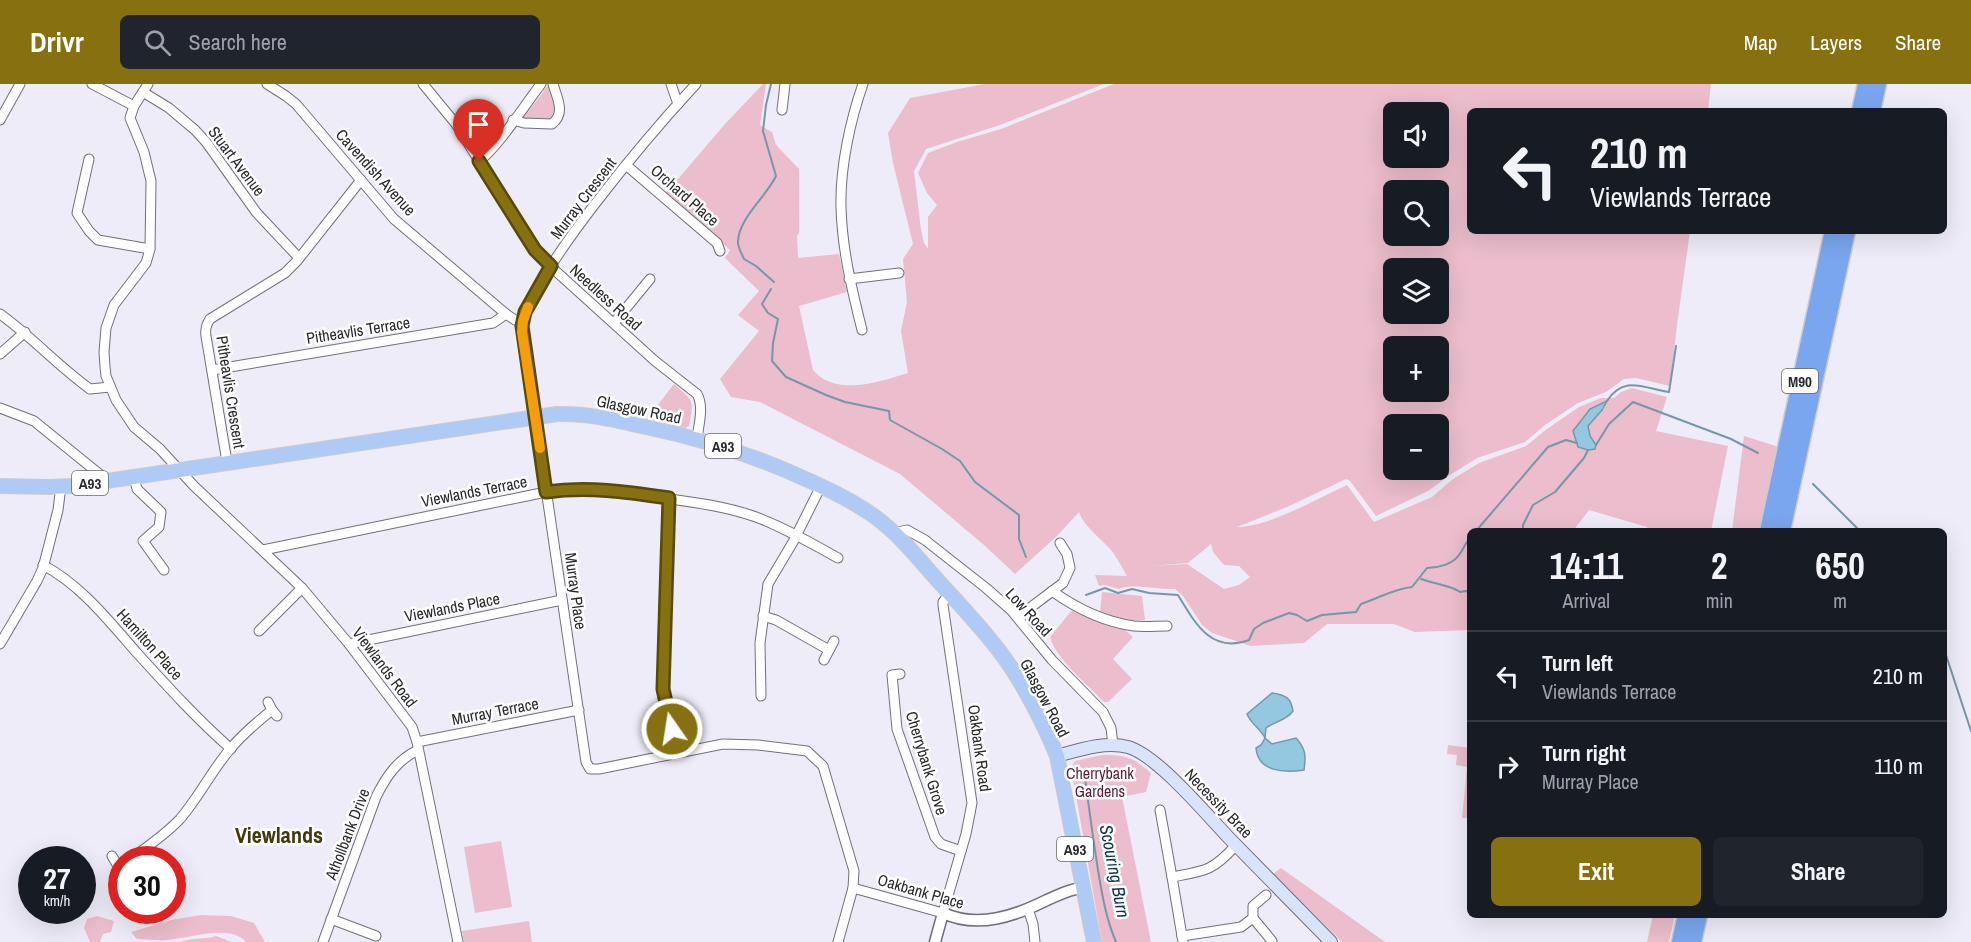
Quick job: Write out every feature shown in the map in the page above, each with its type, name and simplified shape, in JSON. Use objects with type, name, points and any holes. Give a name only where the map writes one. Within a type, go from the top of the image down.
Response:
[{"type":"highway","points":[[1861,108],[1866,84]]},
{"type":"highway","points":[[1873,108],[1878,84]]},
{"type":"highway","name":"M90","points":[[1769,528],[1832,234]]},
{"type":"highway","name":"M90","points":[[1783,528],[1845,234]]},
{"type":"highway","points":[[1680,942],[1685,918]]},
{"type":"highway","points":[[1694,942],[1698,918]]},
{"type":"main road","name":"Glasgow Road","points":[[0,486],[61,486],[108,481],[534,416],[567,413],[588,415],[697,438],[742,453],[821,486],[866,511],[894,533],[950,593],[1007,662],[1057,756],[1094,942]]},
{"type":"main road","name":"Necessity Brae","points":[[1057,756],[1093,747],[1113,745],[1130,747],[1144,753],[1191,797],[1331,942]]},
{"type":"street","points":[[0,120],[20,84]]},
{"type":"street","points":[[92,84],[134,106]]},
{"type":"street","name":"Cavendish Avenue","points":[[267,84],[296,104],[394,219],[506,314],[515,320],[523,321]]},
{"type":"street","name":"Needless Road","points":[[423,84],[456,124],[535,250],[669,373],[697,394],[700,409],[697,438]]},
{"type":"street","points":[[479,161],[540,84]]},
{"type":"street","points":[[513,120],[524,123],[552,124],[558,119],[561,112],[553,84]]},
{"type":"street","points":[[671,84],[678,104]]},
{"type":"street","name":"Murray Crescent","points":[[534,416],[522,332],[525,312],[551,266],[580,224],[645,141],[696,84]]},
{"type":"street","points":[[782,110],[785,84]]},
{"type":"street","points":[[862,84],[844,159],[841,207],[849,279],[862,330]]},
{"type":"street","points":[[89,159],[77,213],[83,222],[98,240],[150,249],[151,181],[144,152],[130,118],[134,106],[146,88]]},
{"type":"street","name":"Stuart Avenue","points":[[146,88],[206,142],[256,212],[299,258]]},
{"type":"street","name":"Orchard Place","points":[[626,165],[717,243],[720,250]]},
{"type":"street","name":"Pitheavlis Crescent","points":[[227,462],[205,328],[210,319],[285,273],[361,180]]},
{"type":"street","name":"Viewlands Road","points":[[150,249],[146,263],[114,306],[106,328],[104,352],[106,376],[110,387],[122,411],[134,427],[160,449],[302,588],[349,644],[412,727],[418,746],[458,942]]},
{"type":"street","points":[[849,279],[899,273]]},
{"type":"street","points":[[614,323],[650,279]]},
{"type":"street","points":[[0,314],[25,332],[51,359],[90,389],[110,387]]},
{"type":"street","name":"Pitheavlis Terrace","points":[[212,370],[493,323],[506,314]]},
{"type":"street","points":[[0,354],[25,332]]},
{"type":"street","points":[[0,408],[34,421],[108,481]]},
{"type":"street","name":"Murray Place","points":[[534,416],[586,762],[590,769],[598,769],[678,753]]},
{"type":"street","points":[[134,477],[137,489],[161,513],[159,527],[143,542],[165,570]]},
{"type":"street","points":[[0,644],[37,581],[59,504],[61,486]]},
{"type":"street","points":[[761,696],[760,643],[768,584],[821,486]]},
{"type":"street","name":"Viewlands Terrace","points":[[263,550],[546,492],[614,490],[709,505],[754,517],[796,535],[838,558]]},
{"type":"street","points":[[669,498],[663,689],[678,753],[717,745],[737,744],[807,751],[823,766],[853,864],[855,879],[838,942]]},
{"type":"street","name":"Low Road","points":[[894,533],[907,530],[925,540],[986,588],[1018,617],[1052,660],[1103,712],[1111,728],[1113,745]]},
{"type":"street","points":[[1018,617],[1063,583],[1070,568],[1060,543]]},
{"type":"street","name":"Hamilton Place","points":[[43,565],[54,570],[84,595],[184,704],[231,749]]},
{"type":"street","points":[[259,631],[302,588]]},
{"type":"street","points":[[1052,591],[1068,602],[1112,621],[1135,626],[1167,626]]},
{"type":"street","name":"Oakbank Road","points":[[935,942],[972,803],[943,605],[950,593]]},
{"type":"street","name":"Viewlands Place","points":[[349,644],[562,600]]},
{"type":"street","points":[[763,616],[832,646],[824,660]]},
{"type":"street","name":"Cherrybank Grove","points":[[900,674],[892,675],[897,729],[937,840],[941,844],[961,851]]},
{"type":"street","points":[[149,846],[178,822],[231,749],[272,709]]},
{"type":"street","name":"Murray Terrace","points":[[418,746],[579,710]]},
{"type":"street","name":"Athollbank Drive","points":[[323,942],[376,797],[384,781],[418,746]]},
{"type":"street","points":[[1160,810],[1183,939],[1241,927],[1253,918]]},
{"type":"street","points":[[1172,877],[1210,868],[1220,862],[1236,845]]},
{"type":"street","name":"Oakbank Place","points":[[853,888],[963,919],[991,920],[1008,917],[1070,889],[1082,888]]},
{"type":"street","points":[[1266,895],[1253,906],[1253,918],[1272,942]]},
{"type":"street","points":[[1028,909],[1035,942]]},
{"type":"street","points":[[331,920],[376,936]]},
{"type":"green space","points":[[549,84],[557,114],[549,121],[522,120]]},
{"type":"green space","points":[[763,84],[766,84],[760,125],[772,132],[776,145],[799,169],[798,258],[839,254],[847,292],[799,306],[813,370],[822,378],[833,383],[858,385],[908,373],[901,331],[907,302],[903,259],[913,244],[888,133],[910,98],[985,84],[1104,84],[1000,125],[926,149],[914,171],[921,230],[928,249],[928,217],[937,205],[927,193],[918,173],[928,153],[1001,129],[1114,84],[1711,84],[1708,108],[1467,108],[1467,234],[1690,234],[1670,386],[1636,378],[1624,379],[1606,392],[1578,403],[1545,425],[1525,442],[1477,458],[1449,476],[1449,414],[1383,414],[1383,480],[1443,480],[1428,491],[1376,516],[1350,481],[1346,479],[1287,507],[1237,527],[1249,526],[1278,517],[1347,485],[1374,522],[1432,497],[1453,479],[1479,463],[1526,446],[1579,407],[1601,398],[1614,398],[1621,392],[1632,388],[1667,397],[1656,431],[1728,446],[1712,528],[1648,528],[1589,510],[1575,528],[1467,528],[1467,630],[1415,632],[1394,624],[1327,624],[1304,643],[1251,646],[1212,633],[1202,625],[1183,596],[1175,589],[1124,587],[1119,589],[1105,585],[1099,586],[1095,575],[1127,576],[1112,551],[1089,527],[1079,512],[1057,536],[1015,574],[900,474],[760,402],[731,397],[720,379],[759,331],[738,315],[759,291],[725,258],[730,250],[666,193]],"holes":[[[1211,544],[1213,552],[1224,565],[1239,566],[1250,577],[1239,585],[1224,589],[1187,564],[1151,566],[1188,563]]]},
{"type":"green space","points":[[674,384],[689,398],[692,406],[689,426],[685,428],[647,419]]},
{"type":"green space","points":[[1744,436],[1779,447],[1761,528],[1732,528]]},
{"type":"green space","points":[[1102,592],[1142,596],[1145,620],[1124,621],[1100,613]]},
{"type":"green space","points":[[1073,609],[1119,625],[1133,637],[1113,659],[1132,679],[1108,702],[1104,702],[1081,680],[1053,645],[1050,637]]},
{"type":"green space","points":[[1448,745],[1467,748],[1467,767],[1456,765],[1457,755],[1447,754]]},
{"type":"green space","name":"Cherrybank Gardens","points":[[1102,755],[1129,758],[1151,773],[1146,792],[1122,797],[1151,942],[1102,942],[1071,768],[1075,761]]},
{"type":"green space","points":[[1467,767],[1467,818],[1462,818]]},
{"type":"green space","points":[[501,841],[512,907],[475,913],[464,847]]},
{"type":"green space","points":[[1281,868],[1385,942],[1342,942],[1273,874]]},
{"type":"green space","points":[[201,915],[231,916],[254,923],[265,942],[246,942],[239,936],[219,933],[166,940],[137,939],[131,932],[158,924],[186,924],[186,918]]},
{"type":"green space","points":[[96,916],[108,919],[108,924],[113,924],[111,932],[103,934],[100,942],[90,942],[84,928],[85,924],[96,924]]},
{"type":"green space","points":[[1652,918],[1674,918],[1669,942],[1647,942]]},
{"type":"green space","points":[[529,921],[532,942],[464,942],[462,931]]},
{"type":"green space","points":[[216,936],[232,942],[181,942],[207,938]]},
{"type":"water","points":[[1607,401],[1588,426],[1590,436],[1596,445],[1595,449],[1588,450],[1578,447],[1573,431],[1590,409]]},
{"type":"water","points":[[1272,693],[1284,696],[1291,703],[1293,711],[1287,717],[1266,728],[1265,738],[1247,714]]},
{"type":"water","points":[[1265,738],[1272,744],[1296,738],[1304,753],[1304,770],[1281,771],[1262,762],[1256,748]]},
{"type":"waterway","points":[[771,84],[763,131],[776,176],[743,224],[738,243],[744,259],[774,282]]},
{"type":"waterway","points":[[771,289],[762,304],[768,313],[778,319],[772,361],[786,377],[845,402],[889,411],[890,420],[960,461],[975,482],[1019,515],[1019,539],[1026,557]]},
{"type":"waterway","points":[[1607,401],[1620,388],[1628,385],[1669,392],[1676,346]]},
{"type":"waterway","points":[[1596,445],[1609,424],[1633,402],[1731,439],[1758,453]]},
{"type":"waterway","points":[[1479,528],[1548,447],[1566,440],[1577,443]]},
{"type":"waterway","points":[[1523,528],[1533,505],[1555,492],[1588,450]]},
{"type":"waterway","points":[[1813,484],[1857,528]]},
{"type":"waterway","points":[[1086,595],[1105,588],[1118,593],[1132,589],[1178,595],[1191,616],[1206,633],[1224,643],[1236,643],[1249,640],[1254,629],[1263,623],[1289,613],[1307,621],[1322,615],[1356,612],[1361,604],[1412,587],[1427,568],[1453,561],[1467,542]]},
{"type":"waterway","points":[[1421,579],[1460,592],[1467,592]]},
{"type":"waterway","points":[[1947,658],[1971,731]]},
{"type":"waterway","name":"Scouring Burn","points":[[1084,769],[1101,888],[1116,942]]},
{"type":"slow traffic","points":[[528,307],[522,332],[540,448]]},
{"type":"district","name":"Viewlands","points":[[279,835]]},
{"type":"route","points":[[479,161],[539,256],[551,266],[525,312],[522,326],[546,492],[614,490],[669,498],[663,689],[672,729]]}]
